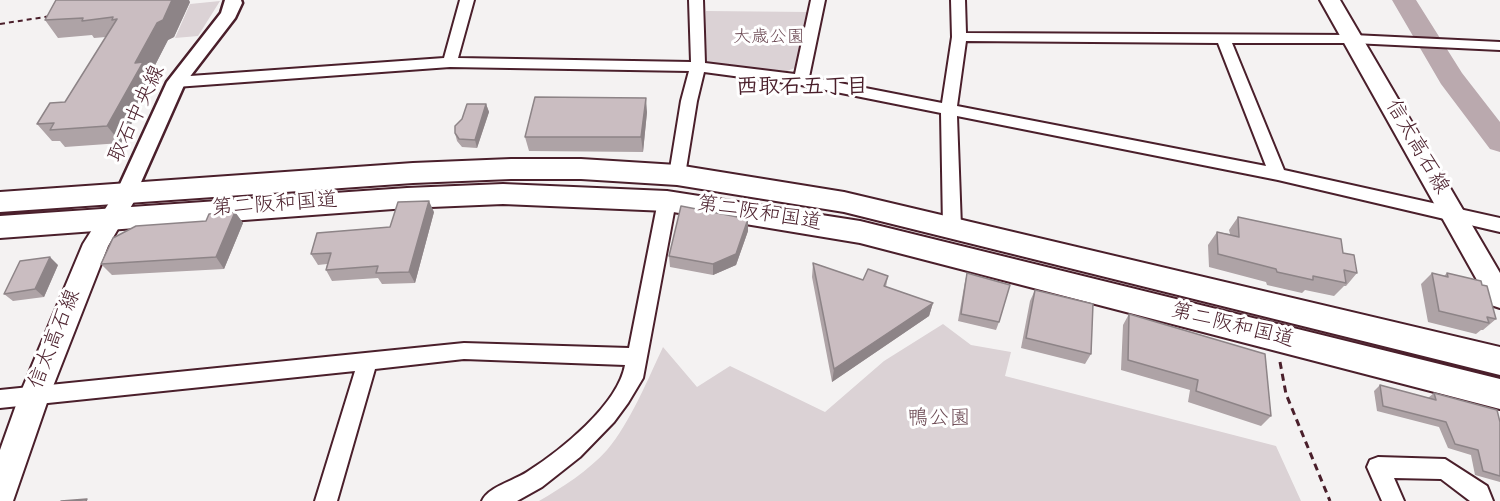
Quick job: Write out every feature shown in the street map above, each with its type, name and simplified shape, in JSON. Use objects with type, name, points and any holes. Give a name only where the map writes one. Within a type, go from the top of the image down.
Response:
[{"type":"highway","name":"第二阪和国道","points":[[0,202],[413,173],[581,169],[860,232],[1275,339],[1500,394]]},
{"type":"highway","name":"第二阪和国道","points":[[0,227],[407,198],[672,188],[844,202],[1500,361]]},
{"type":"main road","name":"信太高石線","points":[[1330,0],[1500,297]]},
{"type":"main road","name":"信太高石線","points":[[0,494],[35,394],[96,244],[128,193]]},
{"type":"street","points":[[450,62],[467,0]]},
{"type":"street","points":[[493,501],[558,463],[619,403],[633,378],[689,101],[698,67],[696,0]]},
{"type":"street","points":[[801,80],[818,0]]},
{"type":"street","points":[[952,227],[949,109],[959,37],[958,0]]},
{"type":"street","name":"取石中央線","points":[[128,193],[176,82],[229,14],[235,1]]},
{"type":"street","points":[[959,37],[1353,39],[1500,46]]},
{"type":"street","points":[[1224,40],[1278,174]]},
{"type":"street","points":[[176,82],[450,62],[698,67],[801,80],[949,109],[1278,174],[1500,225]]},
{"type":"street","points":[[0,399],[464,351],[637,357]]},
{"type":"street","points":[[326,501],[368,360]]},
{"type":"street","points":[[1393,501],[1378,467],[1445,469],[1479,494],[1482,501]]},
{"type":"path","points":[[0,24],[56,15]]},
{"type":"path","points":[[1275,339],[1286,394],[1330,501]]},
{"type":"green space","points":[[220,1],[198,36],[175,38],[190,4]]},
{"type":"green space","name":"大歳公園","points":[[706,11],[809,12],[795,68],[787,71],[709,64],[705,59]]},
{"type":"green space","name":"鴨公園","points":[[943,324],[971,345],[1011,352],[1005,376],[1276,446],[1301,501],[539,501],[575,478],[607,450],[631,414],[663,347],[697,387],[730,366],[825,412],[884,361]]},
{"type":"building","points":[[56,0],[172,0],[163,20],[157,23],[135,63],[143,62],[107,126],[50,130],[54,123],[37,124],[50,103],[65,102],[117,19],[112,20],[113,17],[82,21],[83,18],[45,20]]},
{"type":"building","points":[[535,97],[646,98],[641,137],[525,137]]},
{"type":"building","points":[[467,104],[486,104],[475,140],[459,139],[455,133],[455,126],[462,119]]},
{"type":"building","points":[[429,201],[409,272],[376,273],[378,266],[326,270],[331,253],[311,254],[317,233],[390,227],[398,202]]},
{"type":"building","points":[[681,206],[748,219],[736,254],[713,264],[669,256]]},
{"type":"building","points":[[235,212],[216,257],[101,264],[113,238],[136,226],[206,221],[209,214]]},
{"type":"building","points":[[1238,217],[1341,239],[1343,253],[1354,255],[1357,273],[1344,270],[1346,283],[1313,276],[1313,280],[1218,254],[1217,232],[1239,237]]},
{"type":"building","points":[[50,257],[35,289],[4,294],[20,261]]},
{"type":"building","points":[[813,263],[863,280],[868,269],[888,276],[884,286],[933,303],[834,369]]},
{"type":"building","points":[[967,273],[1010,285],[999,322],[961,314]]},
{"type":"building","points":[[1432,273],[1448,277],[1447,273],[1481,281],[1482,285],[1487,286],[1496,319],[1487,317],[1489,323],[1439,311]]},
{"type":"building","points":[[1035,290],[1093,304],[1091,354],[1026,338]]},
{"type":"building","points":[[1129,314],[1265,354],[1271,416],[1196,391],[1198,380],[1128,360]]},
{"type":"building","points":[[1380,385],[1436,400],[1434,393],[1497,410],[1500,422],[1500,476],[1483,471],[1478,450],[1455,444],[1446,422],[1383,406]]},
{"type":"building","points":[[87,499],[86,501],[61,501]]},
{"type":"waterway","points":[[1404,0],[1451,78],[1500,142]]},
{"type":"district","name":"西取石五丁目","points":[[802,90]]}]
